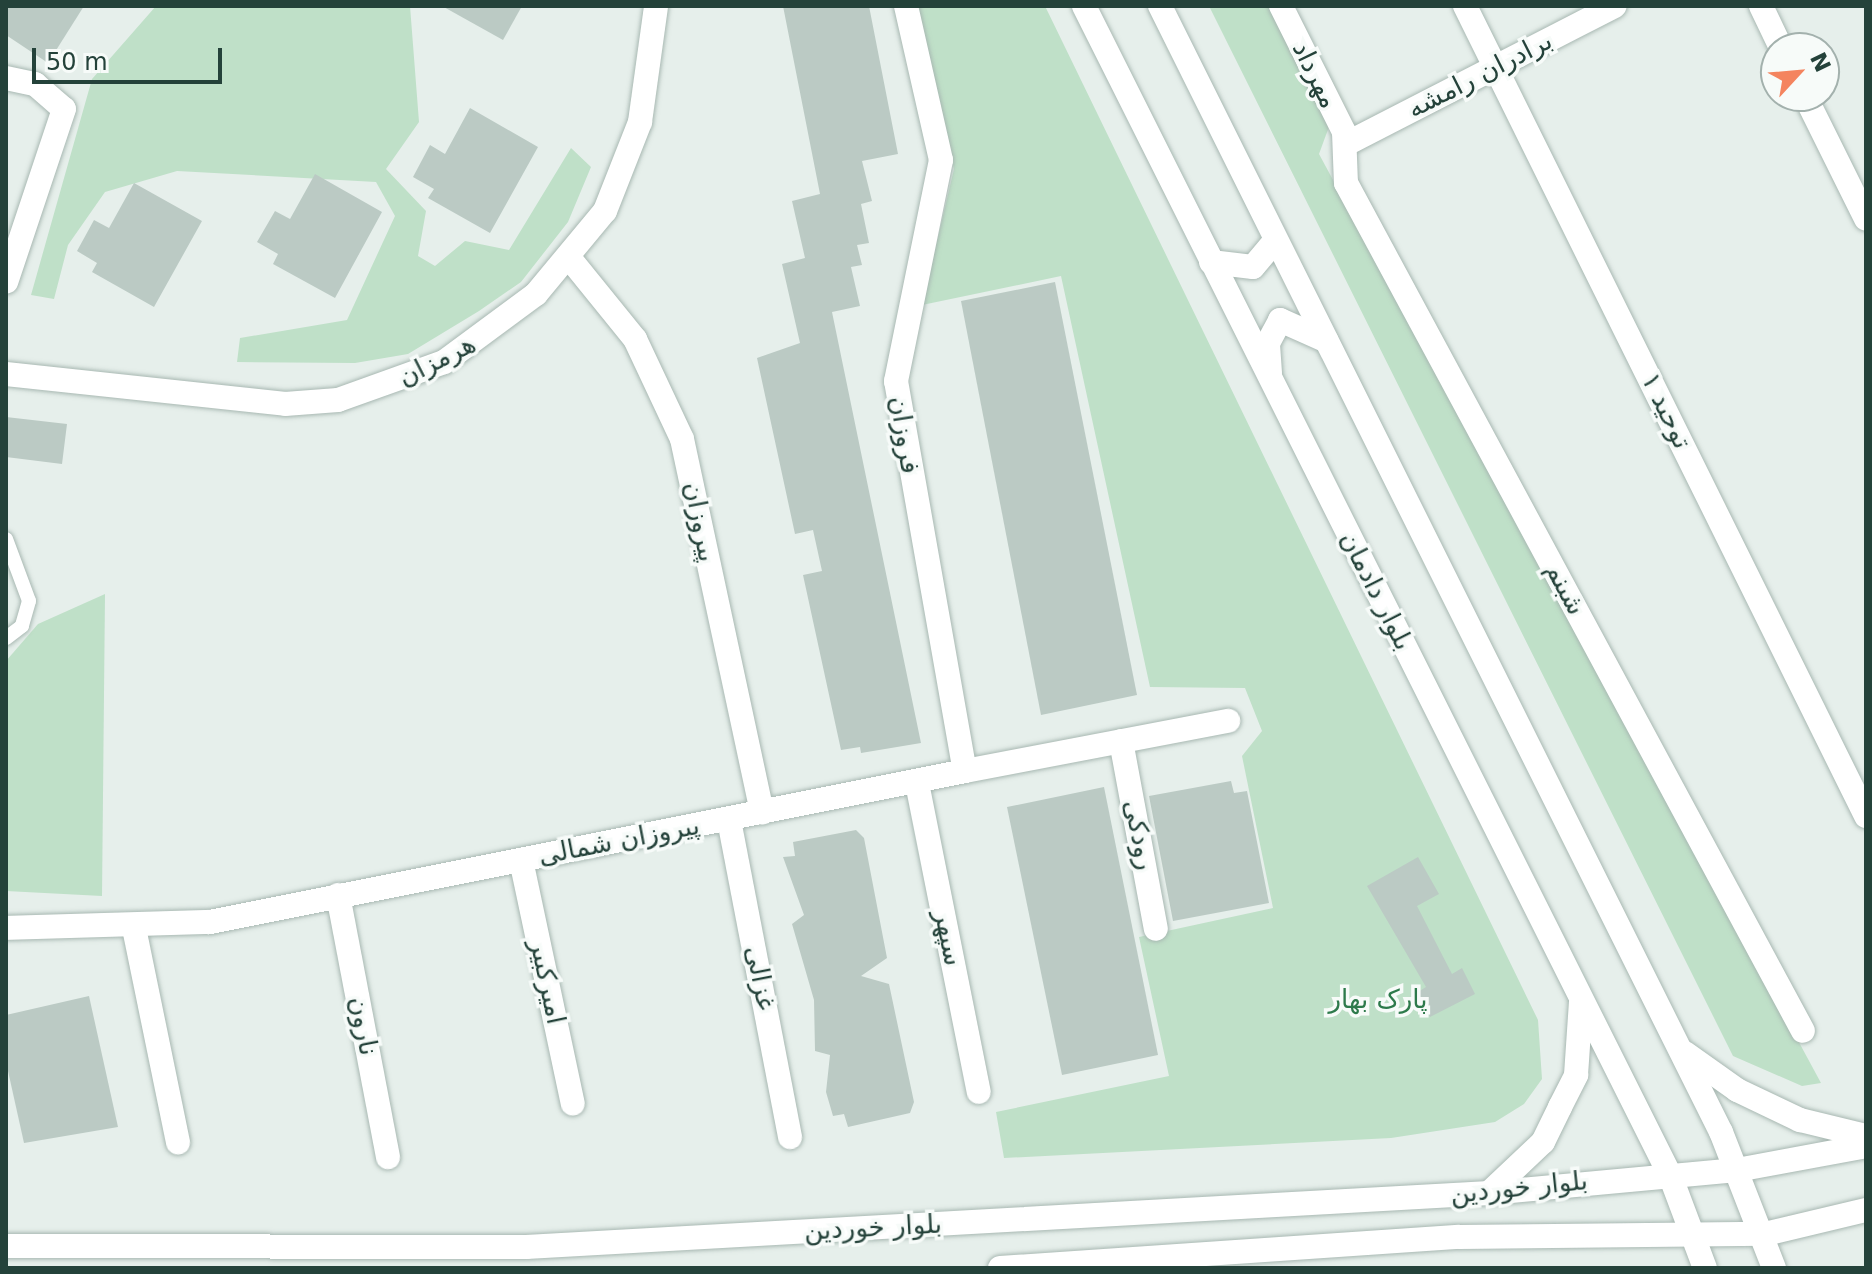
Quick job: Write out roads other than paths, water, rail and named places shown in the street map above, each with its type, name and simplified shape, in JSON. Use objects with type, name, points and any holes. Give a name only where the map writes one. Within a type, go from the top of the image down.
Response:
[{"type":"street","name":"هرمزان","points":[[6,374],[208,399],[338,400],[444,362],[498,329],[571,260],[626,164],[656,6]]},
{"type":"street","name":"فروزان","points":[[906,6],[941,160],[896,381],[965,771]]},
{"type":"street","name":"بلوار دادمان","points":[[1084,6],[1670,1175],[1705,1268]]},
{"type":"street","points":[[1160,6],[1681,1051],[1765,1234],[1774,1268]]},
{"type":"street","name":"مهرداد","points":[[1281,6],[1346,144]]},
{"type":"street","name":"توحید ۱","points":[[1465,6],[1866,816]]},
{"type":"street","name":"برادران رامشه","points":[[1346,144],[1615,6]]},
{"type":"street","points":[[1761,6],[1773,32]]},
{"type":"street","points":[[6,78],[35,84],[64,109],[6,282]]},
{"type":"street","points":[[1813,112],[1866,219]]},
{"type":"street","name":"شبنم","points":[[1346,144],[1346,183],[1803,1031]]},
{"type":"street","points":[[1211,262],[1253,267],[1276,240]]},
{"type":"street","name":"پیروزان","points":[[571,260],[635,339],[682,439],[762,813]]},
{"type":"street","points":[[1270,380],[1268,343],[1280,320],[1327,341]]},
{"type":"street","name":"پیروزان شمالی","points":[[6,928],[134,928],[210,922],[1228,721]]},
{"type":"street","name":"رودکی","points":[[1121,741],[1156,929]]},
{"type":"street","name":"سپهر","points":[[917,783],[979,1092]]},
{"type":"street","name":"غزالی","points":[[729,820],[790,1137]]},
{"type":"street","name":"امیرکبیر","points":[[521,860],[573,1104]]},
{"type":"street","name":"نارون","points":[[338,895],[388,1157]]},
{"type":"street","points":[[134,928],[178,1143]]},
{"type":"street","points":[[1489,1193],[1543,1142],[1576,1075],[1581,1000]]},
{"type":"street","points":[[1681,1051],[1737,1090],[1800,1120],[1866,1136]]},
{"type":"street","name":"بلوار خوردین","points":[[6,1246],[526,1247],[1489,1193],[1737,1170],[1866,1146]]},
{"type":"street","name":"بلوار خوردین","points":[[1000,1268],[1459,1237],[1765,1234],[1866,1210]]},
{"type":"lane","points":[[6,539],[29,601],[22,626],[6,638]]},
{"type":"park label","name":"پارک بهار","points":[[1378,1000]]}]
